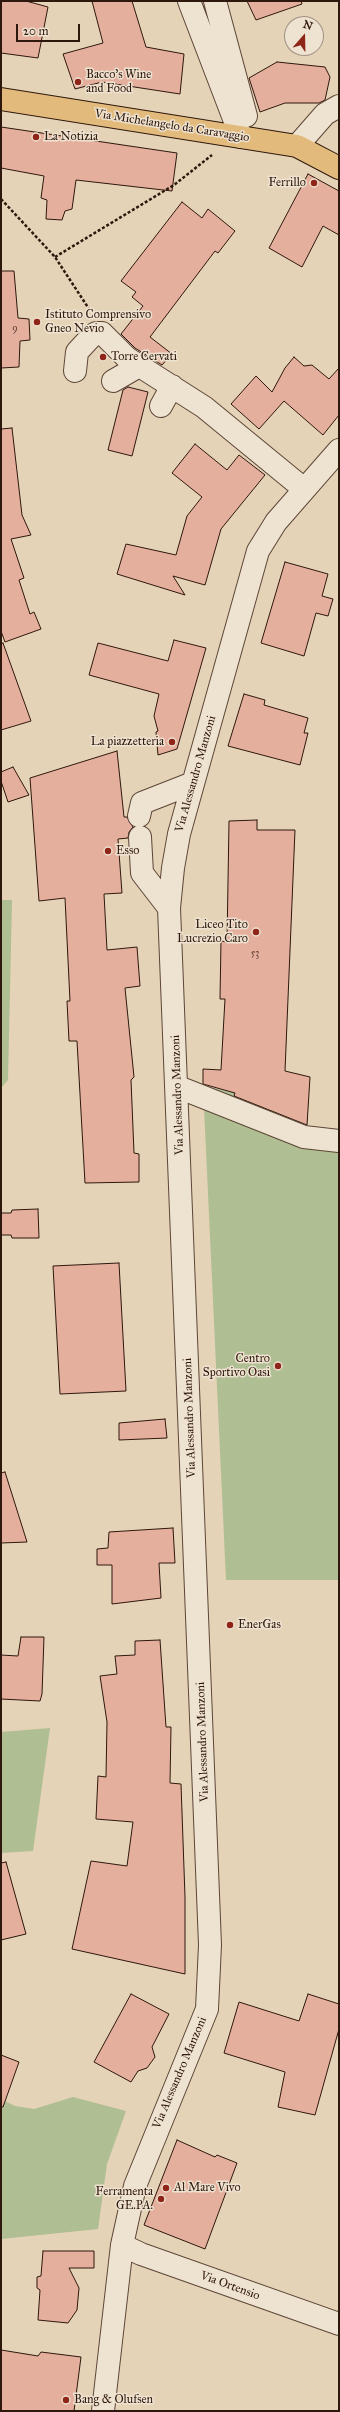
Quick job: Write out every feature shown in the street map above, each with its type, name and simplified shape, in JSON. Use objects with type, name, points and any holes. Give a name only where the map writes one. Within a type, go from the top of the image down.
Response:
[{"type":"main road","name":"Via Michelangelo da Caravaggio","points":[[1,99],[297,146],[339,168]]},
{"type":"street","points":[[189,1],[246,138]]},
{"type":"street","points":[[215,1],[246,138]]},
{"type":"street","points":[[297,146],[325,114],[339,106]]},
{"type":"street","points":[[74,372],[77,352],[96,333],[102,333],[109,338],[126,360],[172,386],[204,407],[304,489]]},
{"type":"street","points":[[113,381],[126,360]]},
{"type":"street","points":[[162,406],[172,386]]},
{"type":"street","name":"Via Alessandro Manzoni","points":[[103,2411],[122,2246],[135,2186],[206,2009],[210,1945],[178,1087],[169,908],[179,834],[258,551],[276,522],[339,450]]},
{"type":"street","points":[[169,908],[142,873],[139,827],[142,803],[193,783]]},
{"type":"street","points":[[178,1087],[304,1137],[339,1141]]},
{"type":"street","name":"Via Ortensio","points":[[122,2246],[339,2324]]},
{"type":"path","points":[[55,257],[174,185],[214,154]]},
{"type":"path","points":[[1,199],[55,257],[95,318]]},
{"type":"green space","points":[[1,900],[12,900],[8,1080],[1,1088]]},
{"type":"green space","name":"Centro Sportivo Oasi","points":[[203,1086],[308,1107],[308,1143],[339,1153],[339,1580],[226,1580]]},
{"type":"green space","points":[[50,1728],[33,1851],[1,1853],[1,1732]]},
{"type":"green space","points":[[73,2097],[126,2111],[107,2164],[98,2229],[1,2239],[1,2099],[15,2106],[34,2109]]},
{"type":"building","points":[[1,1],[26,1],[48,7],[38,58],[1,53]]},
{"type":"building","points":[[92,1],[132,1],[146,47],[184,54],[180,94],[102,82],[75,89],[63,54],[103,43]]},
{"type":"building","points":[[247,1],[301,1],[302,4],[256,20]]},
{"type":"building","points":[[277,62],[325,67],[330,77],[325,100],[319,103],[285,103],[260,112],[249,78]]},
{"type":"building","points":[[1,127],[177,153],[172,191],[76,180],[72,209],[65,211],[62,220],[46,219],[47,200],[41,198],[44,176],[1,168]]},
{"type":"building","points":[[308,174],[339,191],[339,235],[323,226],[302,267],[269,248]]},
{"type":"building","points":[[182,202],[202,218],[208,209],[235,231],[218,253],[215,251],[150,337],[172,354],[162,365],[135,348],[121,334],[143,306],[132,297],[136,292],[121,281]]},
{"type":"building","points":[[1,271],[14,271],[18,318],[29,319],[30,340],[20,341],[19,367],[1,368]]},
{"type":"building","points":[[294,357],[304,366],[312,365],[329,379],[339,368],[339,415],[323,435],[284,401],[259,429],[231,404],[256,376],[272,392],[285,368]]},
{"type":"building","points":[[128,387],[148,392],[132,456],[108,450],[123,390]]},
{"type":"building","points":[[12,428],[22,515],[31,535],[11,539],[24,578],[19,580],[30,614],[34,612],[41,629],[5,642],[1,631],[1,429]]},
{"type":"building","points":[[195,444],[227,470],[239,455],[265,475],[221,529],[205,585],[173,576],[185,595],[117,574],[126,544],[176,555],[187,516],[202,497],[172,473]]},
{"type":"building","points":[[285,562],[328,574],[322,596],[333,599],[328,616],[316,613],[304,656],[261,643]]},
{"type":"building","points":[[174,640],[206,648],[177,749],[158,755],[156,732],[158,731],[154,716],[159,694],[89,675],[98,643],[168,661]]},
{"type":"building","points":[[3,643],[31,721],[1,730],[1,644]]},
{"type":"building","points":[[244,694],[265,700],[264,705],[308,718],[304,733],[308,733],[300,765],[228,746]]},
{"type":"building","points":[[117,751],[124,817],[127,817],[133,827],[129,832],[128,838],[118,839],[122,893],[104,894],[107,950],[137,947],[140,986],[125,988],[134,1077],[131,1080],[134,1153],[139,1154],[139,1182],[85,1183],[77,1041],[69,1041],[67,1001],[70,1001],[65,898],[39,901],[30,778]]},
{"type":"building","points":[[13,767],[29,795],[8,802],[1,781],[1,772]]},
{"type":"building","points":[[257,820],[257,830],[295,830],[285,1071],[310,1077],[307,1125],[234,1096],[235,1093],[203,1084],[203,1069],[221,1070],[225,999],[220,999],[221,941],[227,942],[229,821]]},
{"type":"building","points":[[38,1209],[39,1238],[12,1238],[11,1235],[1,1235],[1,1213],[11,1213],[12,1210]]},
{"type":"building","points":[[119,1263],[126,1391],[60,1394],[53,1266]]},
{"type":"building","points":[[165,1419],[167,1438],[119,1440],[119,1423]]},
{"type":"building","points":[[5,1472],[27,1542],[1,1543],[1,1473]]},
{"type":"building","points":[[173,1528],[175,1563],[159,1563],[161,1598],[112,1604],[112,1565],[97,1565],[97,1549],[108,1548],[109,1532]]},
{"type":"building","points":[[21,1637],[44,1637],[42,1694],[40,1701],[1,1699],[1,1655],[18,1656]]},
{"type":"building","points":[[160,1640],[166,1727],[171,1727],[170,1783],[181,1784],[185,1897],[185,1974],[72,1949],[91,1861],[127,1866],[133,1822],[96,1819],[98,1776],[106,1777],[107,1722],[100,1676],[117,1674],[115,1656],[135,1655],[135,1641]]},
{"type":"building","points":[[6,1862],[26,1934],[1,1940],[1,1863]]},
{"type":"building","points":[[131,1994],[169,2014],[152,2047],[155,2057],[147,2068],[138,2071],[131,2082],[94,2062]]},
{"type":"building","points":[[308,1994],[339,2004],[339,2029],[315,2115],[278,2107],[285,2072],[224,2053],[239,2002],[299,2021]]},
{"type":"building","points":[[1,2055],[19,2062],[3,2107],[1,2107]]},
{"type":"building","points":[[177,2140],[215,2157],[217,2155],[237,2163],[205,2249],[144,2225]]},
{"type":"building","points":[[43,2251],[94,2251],[94,2268],[69,2268],[79,2288],[77,2310],[68,2323],[38,2320],[40,2290],[37,2288],[37,2277],[41,2276]]},
{"type":"building","points":[[1,2350],[38,2356],[41,2352],[81,2357],[74,2411],[1,2411]]},
{"type":"place","name":"Bacco's Wine and Food","points":[[78,82]]},
{"type":"place","name":"La Notizia","points":[[36,137]]},
{"type":"place","name":"Ferrillo","points":[[314,183]]},
{"type":"place","name":"Istituto Comprensivo Gneo Nevio","points":[[37,322]]},
{"type":"place","name":"Torre Cervati","points":[[103,357]]},
{"type":"place","name":"La piazzetteria","points":[[172,742]]},
{"type":"place","name":"Esso","points":[[108,851]]},
{"type":"place","name":"Liceo Tito Lucrezio Caro","points":[[256,932]]},
{"type":"place","name":"Centro Sportivo Oasi","points":[[278,1366]]},
{"type":"place","name":"EnerGas","points":[[230,1625]]},
{"type":"place","name":"Al Mare Vivo","points":[[166,2188]]},
{"type":"place","name":"Ferramenta GE.PA.","points":[[161,2199]]},
{"type":"place","name":"Bang & Olufsen","points":[[66,2400]]}]
